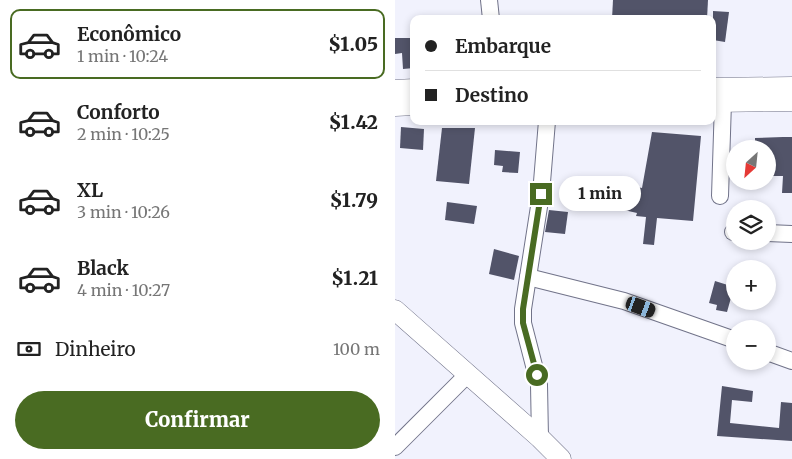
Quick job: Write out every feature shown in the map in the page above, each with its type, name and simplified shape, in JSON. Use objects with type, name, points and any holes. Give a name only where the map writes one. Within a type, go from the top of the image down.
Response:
[{"type":"main road","points":[[716,97],[792,87]]},
{"type":"main road","points":[[395,90],[410,89]]},
{"type":"main road","points":[[716,97],[792,101]]},
{"type":"main road","points":[[395,106],[410,105]]},
{"type":"main road","points":[[395,310],[549,451]]},
{"type":"street","points":[[489,0],[491,15]]},
{"type":"street","points":[[716,97],[720,196]]},
{"type":"street","points":[[547,125],[541,194],[523,309],[523,323],[539,385],[549,451]]},
{"type":"street","points":[[776,233],[792,234]]},
{"type":"street","points":[[528,278],[624,300],[726,337]]},
{"type":"street","points":[[776,355],[792,361]]},
{"type":"street","points":[[395,447],[467,376]]},
{"type":"building","points":[[613,0],[708,0],[707,15],[612,15]]},
{"type":"building","points":[[713,11],[729,12],[725,42],[716,40],[716,15],[713,15]]},
{"type":"building","points":[[395,38],[410,38],[410,68],[403,69],[402,53],[395,54]]},
{"type":"building","points":[[401,127],[424,129],[423,150],[400,148]]},
{"type":"building","points":[[442,128],[475,128],[469,184],[436,181]]},
{"type":"building","points":[[652,132],[701,136],[693,221],[657,218],[654,245],[643,244],[646,217],[636,216],[637,213],[598,204],[604,180],[642,188]]},
{"type":"building","points":[[792,137],[792,193],[782,193],[783,176],[776,176],[776,140],[755,140],[755,138]]},
{"type":"building","points":[[495,150],[520,152],[518,173],[502,172],[503,166],[494,165]]},
{"type":"building","points":[[447,202],[477,206],[474,224],[445,220]]},
{"type":"building","points":[[549,210],[568,212],[565,234],[545,232]]},
{"type":"building","points":[[494,249],[519,256],[514,280],[489,274]]},
{"type":"building","points":[[715,281],[726,284],[727,312],[716,310],[717,305],[709,303]]},
{"type":"building","points":[[722,386],[753,391],[752,402],[732,400],[730,423],[779,428],[781,402],[792,403],[792,441],[717,436]]},
{"type":"route","points":[[537,375],[523,323],[523,309],[541,194]]}]
